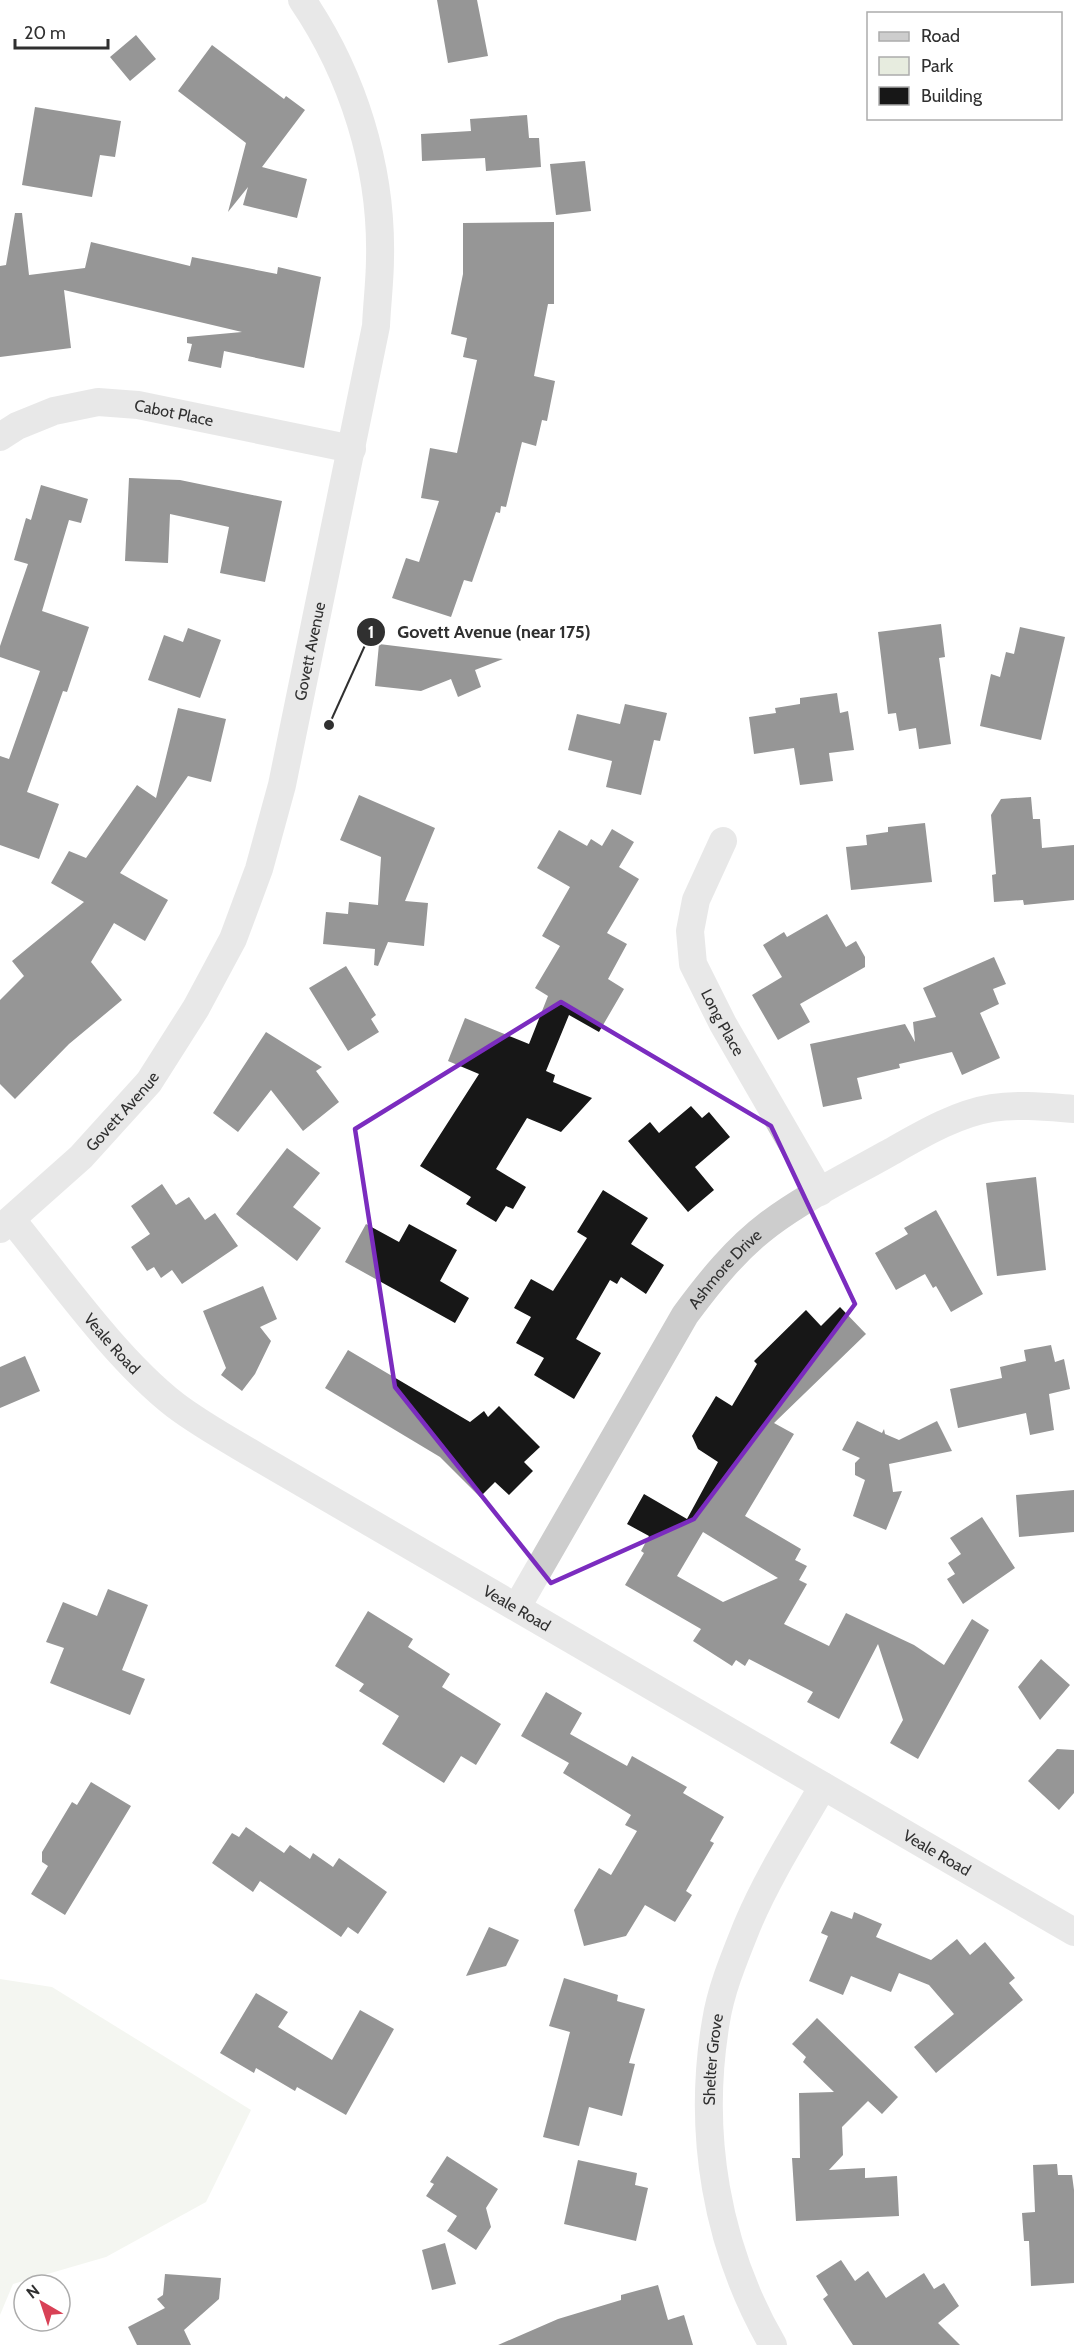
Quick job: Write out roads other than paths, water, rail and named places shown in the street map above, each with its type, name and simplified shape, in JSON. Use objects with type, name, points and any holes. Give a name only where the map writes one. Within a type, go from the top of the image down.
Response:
[{"type":"street","name":"Govett Avenue","points":[[6,1224],[81,1157],[148,1082],[196,1008],[233,939],[259,868],[282,785],[375,326],[380,257],[378,213],[364,130],[346,81],[317,22],[302,0]]},
{"type":"street","name":"Cabot Place","points":[[0,437],[17,426],[54,411],[98,402],[138,405],[352,448]]},
{"type":"street","name":"Long Place","points":[[723,841],[696,900],[690,931],[693,964],[723,1024],[820,1192]]},
{"type":"street","name":"Ashmore Drive","points":[[517,1607],[685,1315],[713,1277],[737,1252],[769,1224],[927,1131],[961,1117],[1001,1107],[1032,1106],[1074,1109]]},
{"type":"street","name":"Veale Road","points":[[6,1224],[148,1381],[175,1405],[214,1431],[1074,1932]]},
{"type":"street","name":"Shelter Grove","points":[[773,2345],[744,2288],[713,2183],[708,2134],[710,2071],[716,2019],[748,1923],[823,1786]]},
{"type":"place","name":"Govett Avenue (near 175)","points":[[329,725]]}]
